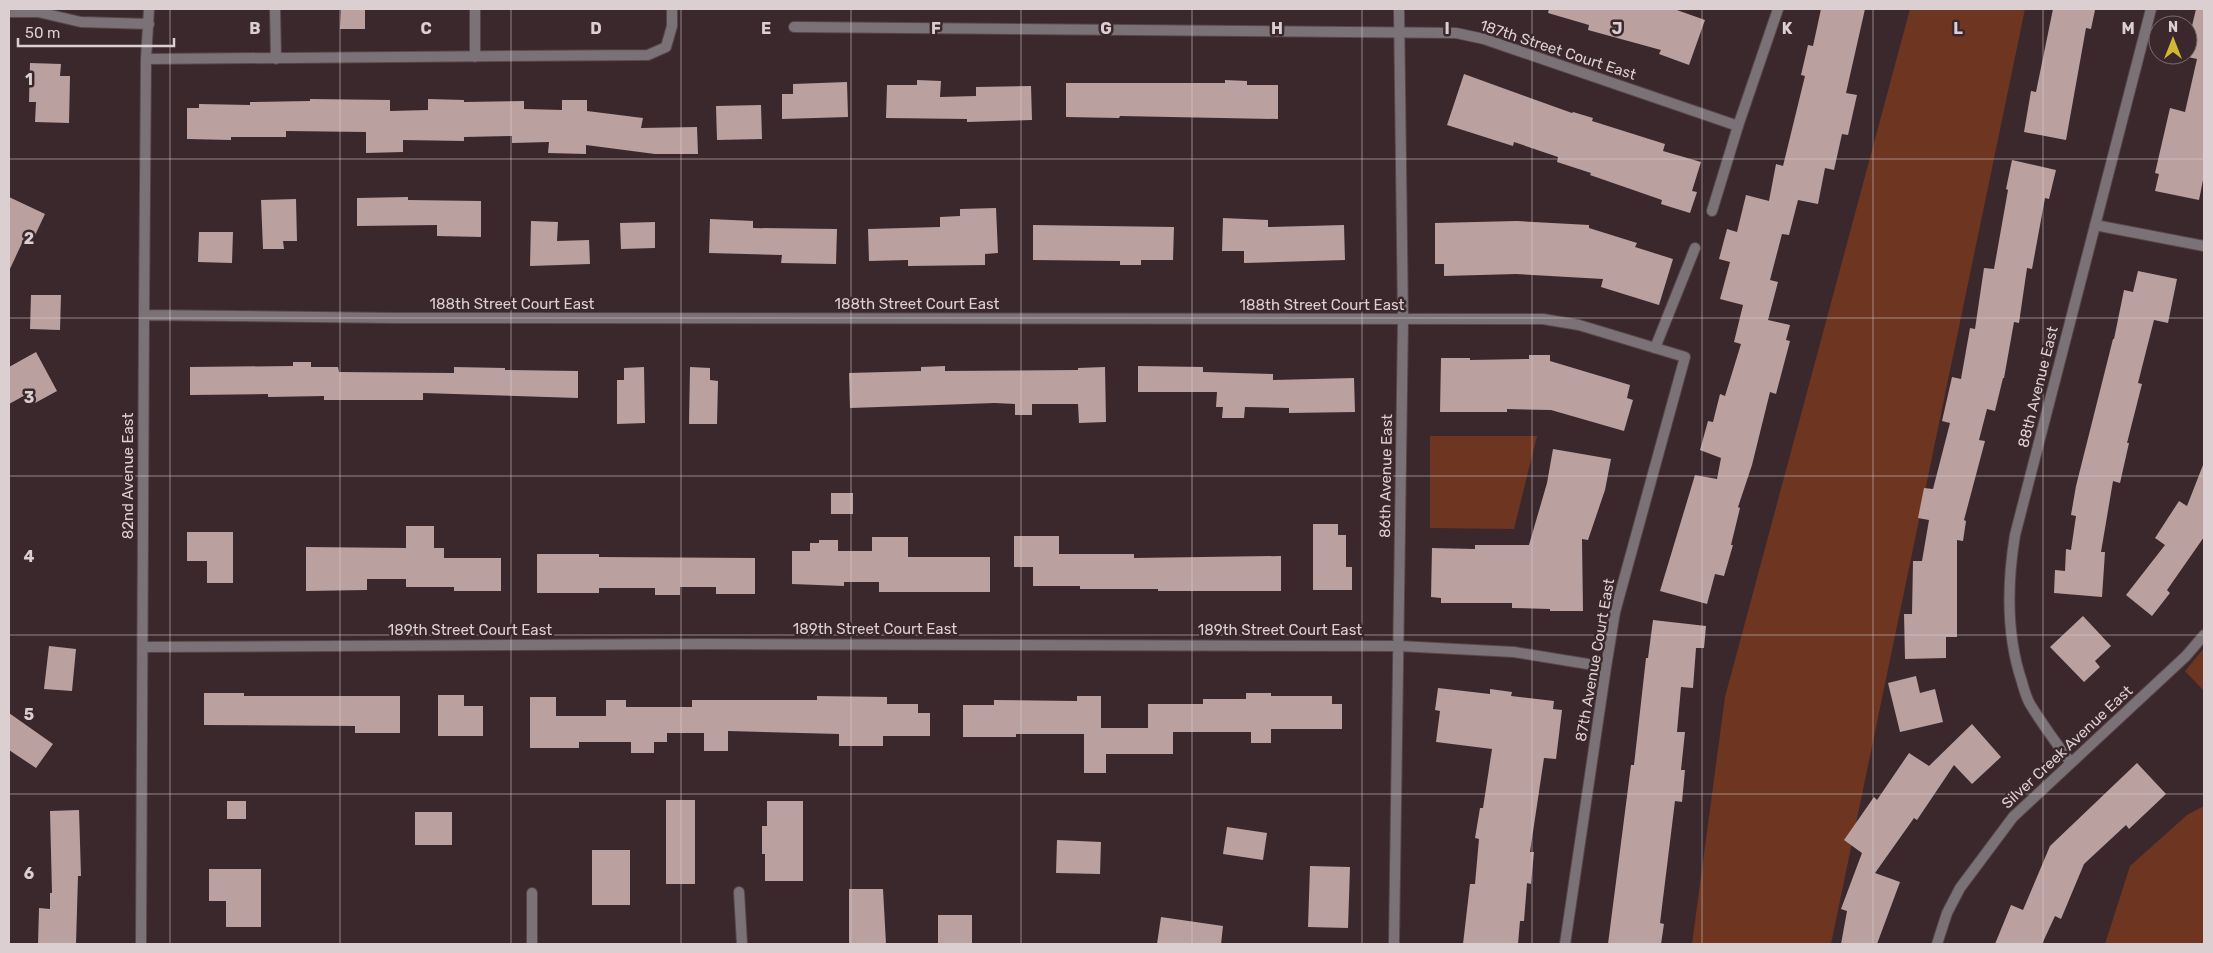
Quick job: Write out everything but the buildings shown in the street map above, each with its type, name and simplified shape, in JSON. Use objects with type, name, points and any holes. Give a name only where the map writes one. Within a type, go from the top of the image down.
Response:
[{"type":"street","name":"82nd Avenue East","points":[[141,944],[146,59],[149,9]]},
{"type":"street","points":[[275,9],[276,59]]},
{"type":"street","points":[[474,9],[475,57]]},
{"type":"street","points":[[146,59],[631,57],[648,55],[666,47],[672,26],[672,9]]},
{"type":"street","name":"86th Avenue East","points":[[1394,944],[1403,320],[1399,9]]},
{"type":"street","points":[[1712,212],[1738,126],[1778,9]]},
{"type":"street","name":"88th Avenue East","points":[[2071,764],[2029,702],[2014,659],[2009,583],[2016,535],[2151,9]]},
{"type":"street","points":[[9,12],[38,12],[81,22],[149,24]]},
{"type":"street","name":"187th Street Court East","points":[[794,27],[1456,33],[1484,39],[1738,126]]},
{"type":"street","points":[[2095,225],[2204,246]]},
{"type":"street","points":[[1655,348],[1695,248]]},
{"type":"street","name":"188th Street Court East","points":[[144,315],[396,318],[1543,319],[1579,325],[1685,357]]},
{"type":"street","name":"87th Avenue Court East","points":[[1565,944],[1606,667],[1622,587],[1685,357]]},
{"type":"street","name":"Silver Creek Avenue East","points":[[1937,944],[1947,913],[1960,888],[2013,818],[2186,656],[2204,635]]},
{"type":"street","name":"189th Street Court East","points":[[143,647],[694,644],[1398,646],[1514,652],[1606,667]]},
{"type":"street","points":[[739,892],[742,944]]},
{"type":"street","points":[[532,893],[532,944]]},
{"type":"shaded area","points":[[1910,9],[2025,9],[1831,944],[1692,944],[1725,697]]},
{"type":"shaded area","points":[[1430,436],[1537,436],[1514,529],[1430,528]]},
{"type":"shaded area","points":[[2204,648],[2204,689],[2203,690],[2185,671]]},
{"type":"shaded area","points":[[2204,806],[2204,944],[2105,944],[2130,866],[2187,815]]}]
